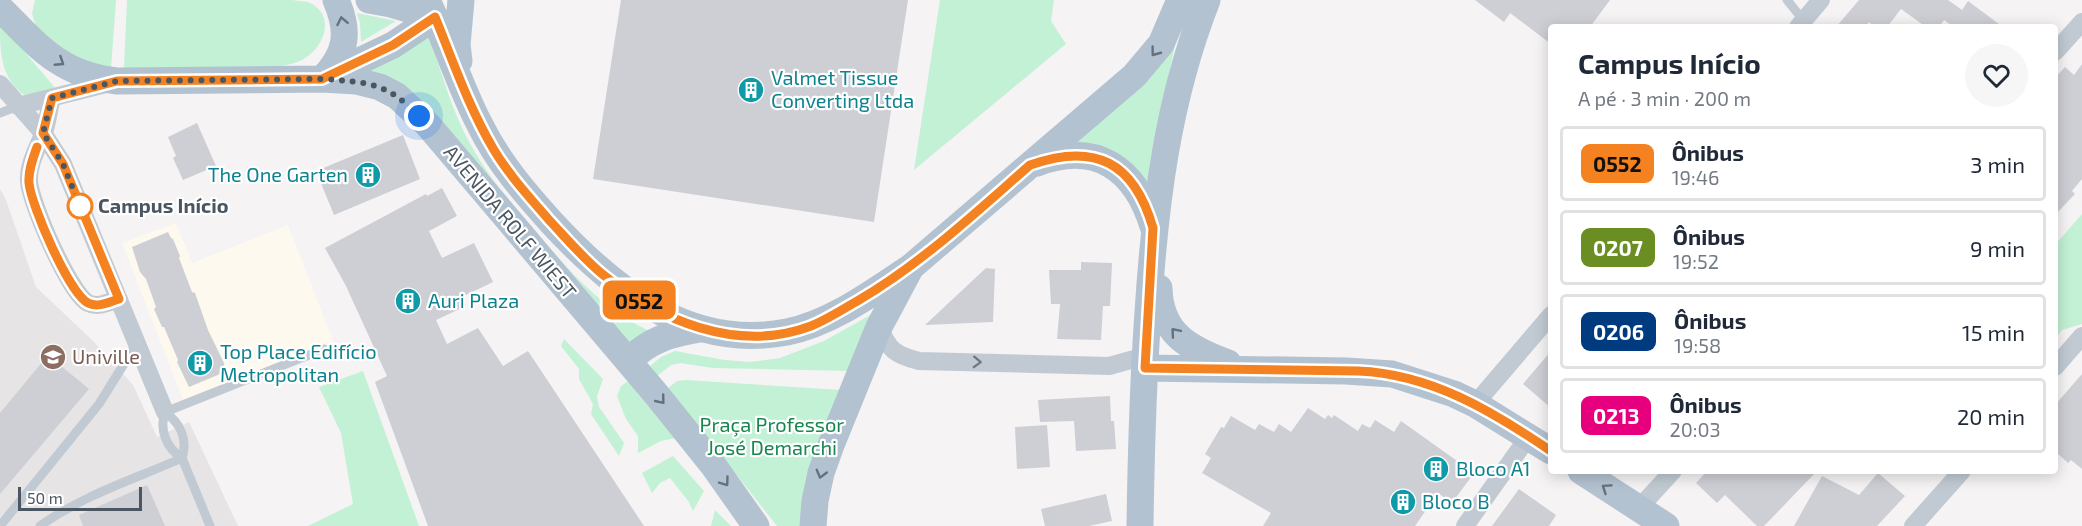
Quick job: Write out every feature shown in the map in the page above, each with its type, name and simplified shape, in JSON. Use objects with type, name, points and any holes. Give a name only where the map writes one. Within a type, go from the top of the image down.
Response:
[{"type":"main road","points":[[322,79],[333,68],[341,54],[345,39],[344,23],[336,0]]},
{"type":"main road","points":[[460,80],[458,45],[461,0]]},
{"type":"main road","points":[[431,8],[480,125],[495,151],[532,201],[582,255],[601,272],[648,306],[700,329],[734,335],[762,336],[810,326],[847,307],[911,267],[1118,91],[1148,61],[1161,44],[1180,0]]},
{"type":"main road","points":[[1140,526],[1145,362],[1153,228],[1164,153],[1181,78],[1207,0]]},
{"type":"main road","points":[[387,1],[431,8]]},
{"type":"main road","points":[[322,79],[393,45],[431,8]]},
{"type":"main road","name":"AVENIDA ROLF WIEST","points":[[12,11],[40,48],[71,69],[94,79],[117,81],[322,79],[356,81],[380,87],[397,96],[410,107],[628,362],[713,465],[756,526]]},
{"type":"main road","points":[[1164,153],[1166,190],[1159,286],[1159,305],[1162,315],[1186,344],[1204,354],[1243,369]]},
{"type":"main road","points":[[1030,165],[1066,155],[1082,155],[1111,165],[1124,173],[1135,185],[1148,211],[1153,228]]},
{"type":"main road","points":[[813,526],[821,473],[856,380],[879,327],[911,267]]},
{"type":"main road","points":[[628,362],[660,338],[700,329]]},
{"type":"main road","points":[[1145,362],[1243,369],[1392,374],[1432,386],[1474,404],[1548,449]]},
{"type":"main road","points":[[1586,474],[1666,526]]},
{"type":"street","points":[[1801,24],[1821,0]]},
{"type":"street","points":[[2058,49],[2082,22]]},
{"type":"street","points":[[18,106],[117,81]]},
{"type":"street","points":[[0,84],[43,133],[63,164],[165,412]]},
{"type":"street","points":[[52,98],[43,133],[32,162],[29,180],[31,195],[71,284],[80,296],[89,303],[100,305],[119,299]]},
{"type":"street","points":[[1474,404],[1548,318]]},
{"type":"street","points":[[879,327],[885,341],[896,353],[919,361],[1109,366],[1145,362]]},
{"type":"street","points":[[2058,364],[2082,336]]},
{"type":"street","points":[[1465,526],[1529,436]]},
{"type":"street","points":[[1638,509],[1670,474]]},
{"type":"street","points":[[1913,526],[1959,474]]},
{"type":"lane","points":[[1787,0],[1801,24]]},
{"type":"lane","points":[[0,113],[18,106]]},
{"type":"lane","points":[[0,526],[99,404],[137,343]]},
{"type":"lane","points":[[210,526],[182,458],[174,453],[164,434],[162,420],[165,412],[324,349]]},
{"type":"lane","points":[[40,526],[72,506],[182,458],[185,448],[184,438],[177,421],[165,412]]},
{"type":"shaded area","points":[[0,189],[6,200],[36,287],[93,341],[133,385],[157,437],[189,422],[238,526],[0,526]]},
{"type":"shaded area","points":[[176,223],[192,263],[288,225],[334,343],[184,402],[122,243]]},
{"type":"green space","points":[[35,0],[116,0],[111,68],[79,61],[37,29],[32,14]]},
{"type":"green space","points":[[127,0],[303,1],[319,9],[324,17],[325,26],[319,44],[313,51],[306,58],[289,65],[263,68],[124,68]]},
{"type":"green space","points":[[940,0],[1054,0],[1051,21],[1066,44],[914,170]]},
{"type":"green space","points":[[357,13],[396,21],[361,42]]},
{"type":"green space","points":[[0,23],[57,90],[26,96],[11,82],[1,54]]},
{"type":"green space","points":[[429,36],[448,93],[465,134],[478,158],[500,188],[573,274],[619,314],[656,334],[634,350],[363,71]]},
{"type":"green space","points":[[1175,46],[1151,155],[1146,191],[1069,146],[1163,62]]},
{"type":"green space","points":[[2082,214],[2082,324],[2062,330],[2058,335],[2058,242]]},
{"type":"green space","points":[[872,314],[850,371],[713,368],[680,363],[671,365],[657,376],[649,367],[661,357],[675,351],[750,362],[780,358],[824,341]]},
{"type":"green space","points":[[564,339],[603,379],[597,396],[599,407],[624,443],[619,456],[591,414],[593,404],[579,379],[579,369],[561,346]]},
{"type":"green space","points":[[363,371],[419,526],[308,526],[353,504],[341,433],[319,387]]},
{"type":"green space","points":[[631,379],[680,437],[661,441],[638,453],[638,436],[626,419],[617,396],[621,386]]},
{"type":"green space","name":"Praça Professor José Demarchi","points":[[677,381],[841,390],[807,526],[777,526],[668,388]]},
{"type":"green space","points":[[673,456],[704,491],[693,511],[689,502],[670,478],[660,483],[652,493],[642,473]]},
{"type":"green space","points":[[715,510],[731,526],[711,526]]},
{"type":"building","name":"Valmet Tissue Converting Ltda","points":[[621,0],[908,0],[874,222],[593,179]]},
{"type":"building","points":[[1475,0],[1610,0],[1592,24],[1548,24],[1548,42],[1510,13],[1504,22]]},
{"type":"building","points":[[1859,0],[1948,0],[1962,10],[1968,1],[1999,24],[1950,24],[1944,20],[1941,24],[1922,24],[1901,9],[1889,24],[1869,22],[1867,24],[1839,24]]},
{"type":"building","points":[[2082,64],[2082,179],[2072,191],[2075,194],[2058,212],[2058,75],[2065,67],[2074,75]]},
{"type":"building","points":[[197,123],[216,166],[183,180],[173,158],[176,156],[168,137]]},
{"type":"building","name":"The One Garten","points":[[403,135],[420,179],[334,215],[316,171]]},
{"type":"building","points":[[442,188],[457,216],[429,231],[442,258],[474,243],[493,282],[462,297],[466,306],[436,320],[447,344],[478,328],[503,366],[528,351],[644,526],[428,526],[375,382],[387,376],[346,286],[325,248],[426,194],[427,196]]},
{"type":"building","points":[[168,232],[173,239],[192,292],[195,293],[208,330],[224,363],[225,372],[189,387],[154,309],[156,307],[146,279],[140,272],[132,247]]},
{"type":"building","points":[[1081,262],[1112,263],[1110,306],[1103,306],[1101,340],[1057,339],[1060,304],[1051,304],[1049,270],[1081,270]]},
{"type":"building","points":[[986,268],[995,269],[993,322],[925,325]]},
{"type":"building","points":[[48,355],[89,389],[0,494],[0,413]]},
{"type":"building","points":[[1548,355],[1548,405],[1523,384]]},
{"type":"building","points":[[2082,374],[2082,469],[2071,460],[2068,463],[2058,454],[2058,402]]},
{"type":"building","points":[[1110,396],[1111,421],[1114,421],[1116,449],[1076,451],[1074,421],[1040,422],[1038,400]]},
{"type":"building","points":[[1308,408],[1325,419],[1328,415],[1332,418],[1334,415],[1358,431],[1362,424],[1370,428],[1375,420],[1394,432],[1401,421],[1474,473],[1452,503],[1438,493],[1415,526],[1263,526],[1271,513],[1202,473],[1211,458],[1205,454],[1221,427],[1224,428],[1231,416],[1255,430],[1259,424],[1274,432],[1279,424],[1291,432]]},
{"type":"building","points":[[1047,425],[1050,467],[1017,469],[1015,427]]},
{"type":"building","points":[[1704,474],[1814,474],[1764,526],[1757,526],[1725,495],[1717,503],[1696,483]]},
{"type":"building","points":[[1879,474],[1905,496],[1877,526],[1794,526],[1822,476],[1859,495]]},
{"type":"building","points":[[147,485],[165,526],[83,526],[79,515]]},
{"type":"building","points":[[1519,489],[1556,515],[1549,526],[1492,526]]},
{"type":"building","points":[[1106,494],[1112,521],[1089,526],[1045,526],[1041,509]]},
{"type":"bus line","name":"0552","points":[[37,147],[29,180],[31,195],[71,284],[89,303],[100,305],[119,299],[63,164],[43,133],[52,98],[117,81],[322,79],[393,45],[435,17],[480,125],[508,171],[532,201],[582,255],[625,291],[648,306],[700,329],[734,335],[762,336],[810,326],[867,296],[911,267],[1030,165],[1050,158],[1082,155],[1097,158],[1124,173],[1135,185],[1148,211],[1153,228],[1145,368],[1358,371],[1392,374],[1455,394],[1548,449]]},
{"type":"place","name":"Valmet Tissue Converting Ltda","points":[[751,90]]},
{"type":"place","name":"The One Garten","points":[[368,175]]},
{"type":"place","name":"Campus Início","points":[[80,206]]},
{"type":"place","name":"Auri Plaza","points":[[408,301]]},
{"type":"place","name":"Univille","points":[[53,357]]},
{"type":"place","name":"Top Place Edifício Metropolitan","points":[[200,363]]},
{"type":"place","name":"Bloco A1","points":[[1436,469]]},
{"type":"place","name":"Bloco B","points":[[1403,502]]},
{"type":"route","points":[[80,206],[63,164],[43,133],[52,98],[117,81],[322,79],[356,81],[380,87],[397,96],[419,116]]}]
